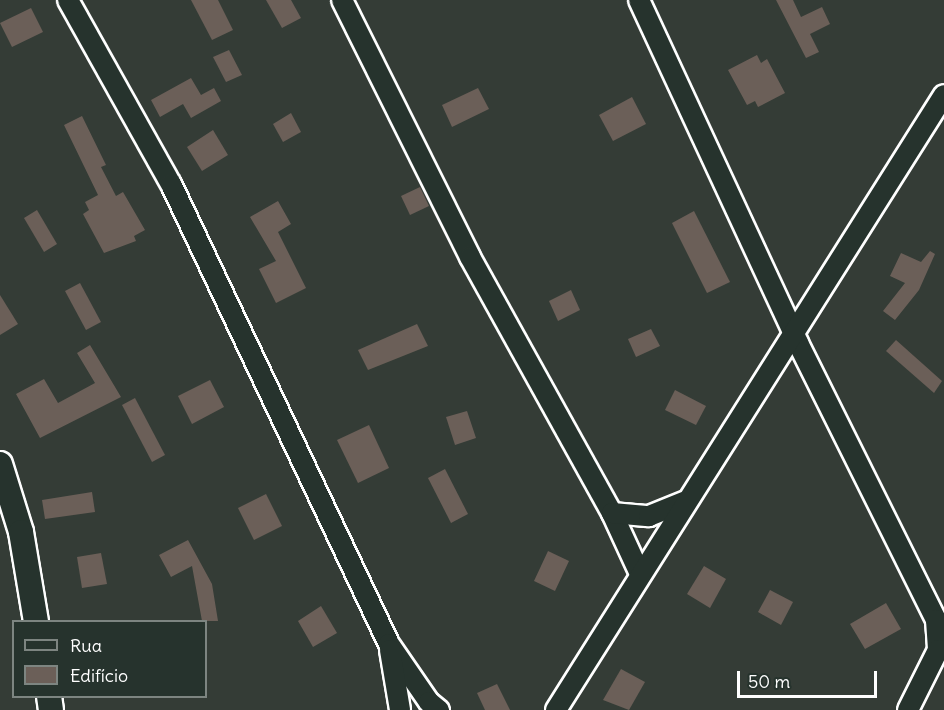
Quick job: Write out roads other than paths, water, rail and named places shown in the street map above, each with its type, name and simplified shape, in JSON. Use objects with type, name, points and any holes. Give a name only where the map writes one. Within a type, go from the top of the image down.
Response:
[{"type":"street","points":[[68,0],[171,184],[389,644],[429,702],[439,710]]},
{"type":"street","points":[[342,0],[470,257],[612,513],[640,574]]},
{"type":"street","points":[[639,0],[792,330],[940,615],[941,651],[908,710]]},
{"type":"street","points":[[556,710],[792,330],[944,95]]},
{"type":"street","points":[[0,464],[21,532],[36,620]]},
{"type":"street","points":[[612,513],[649,516],[684,502]]},
{"type":"street","points":[[389,644],[400,710]]}]
